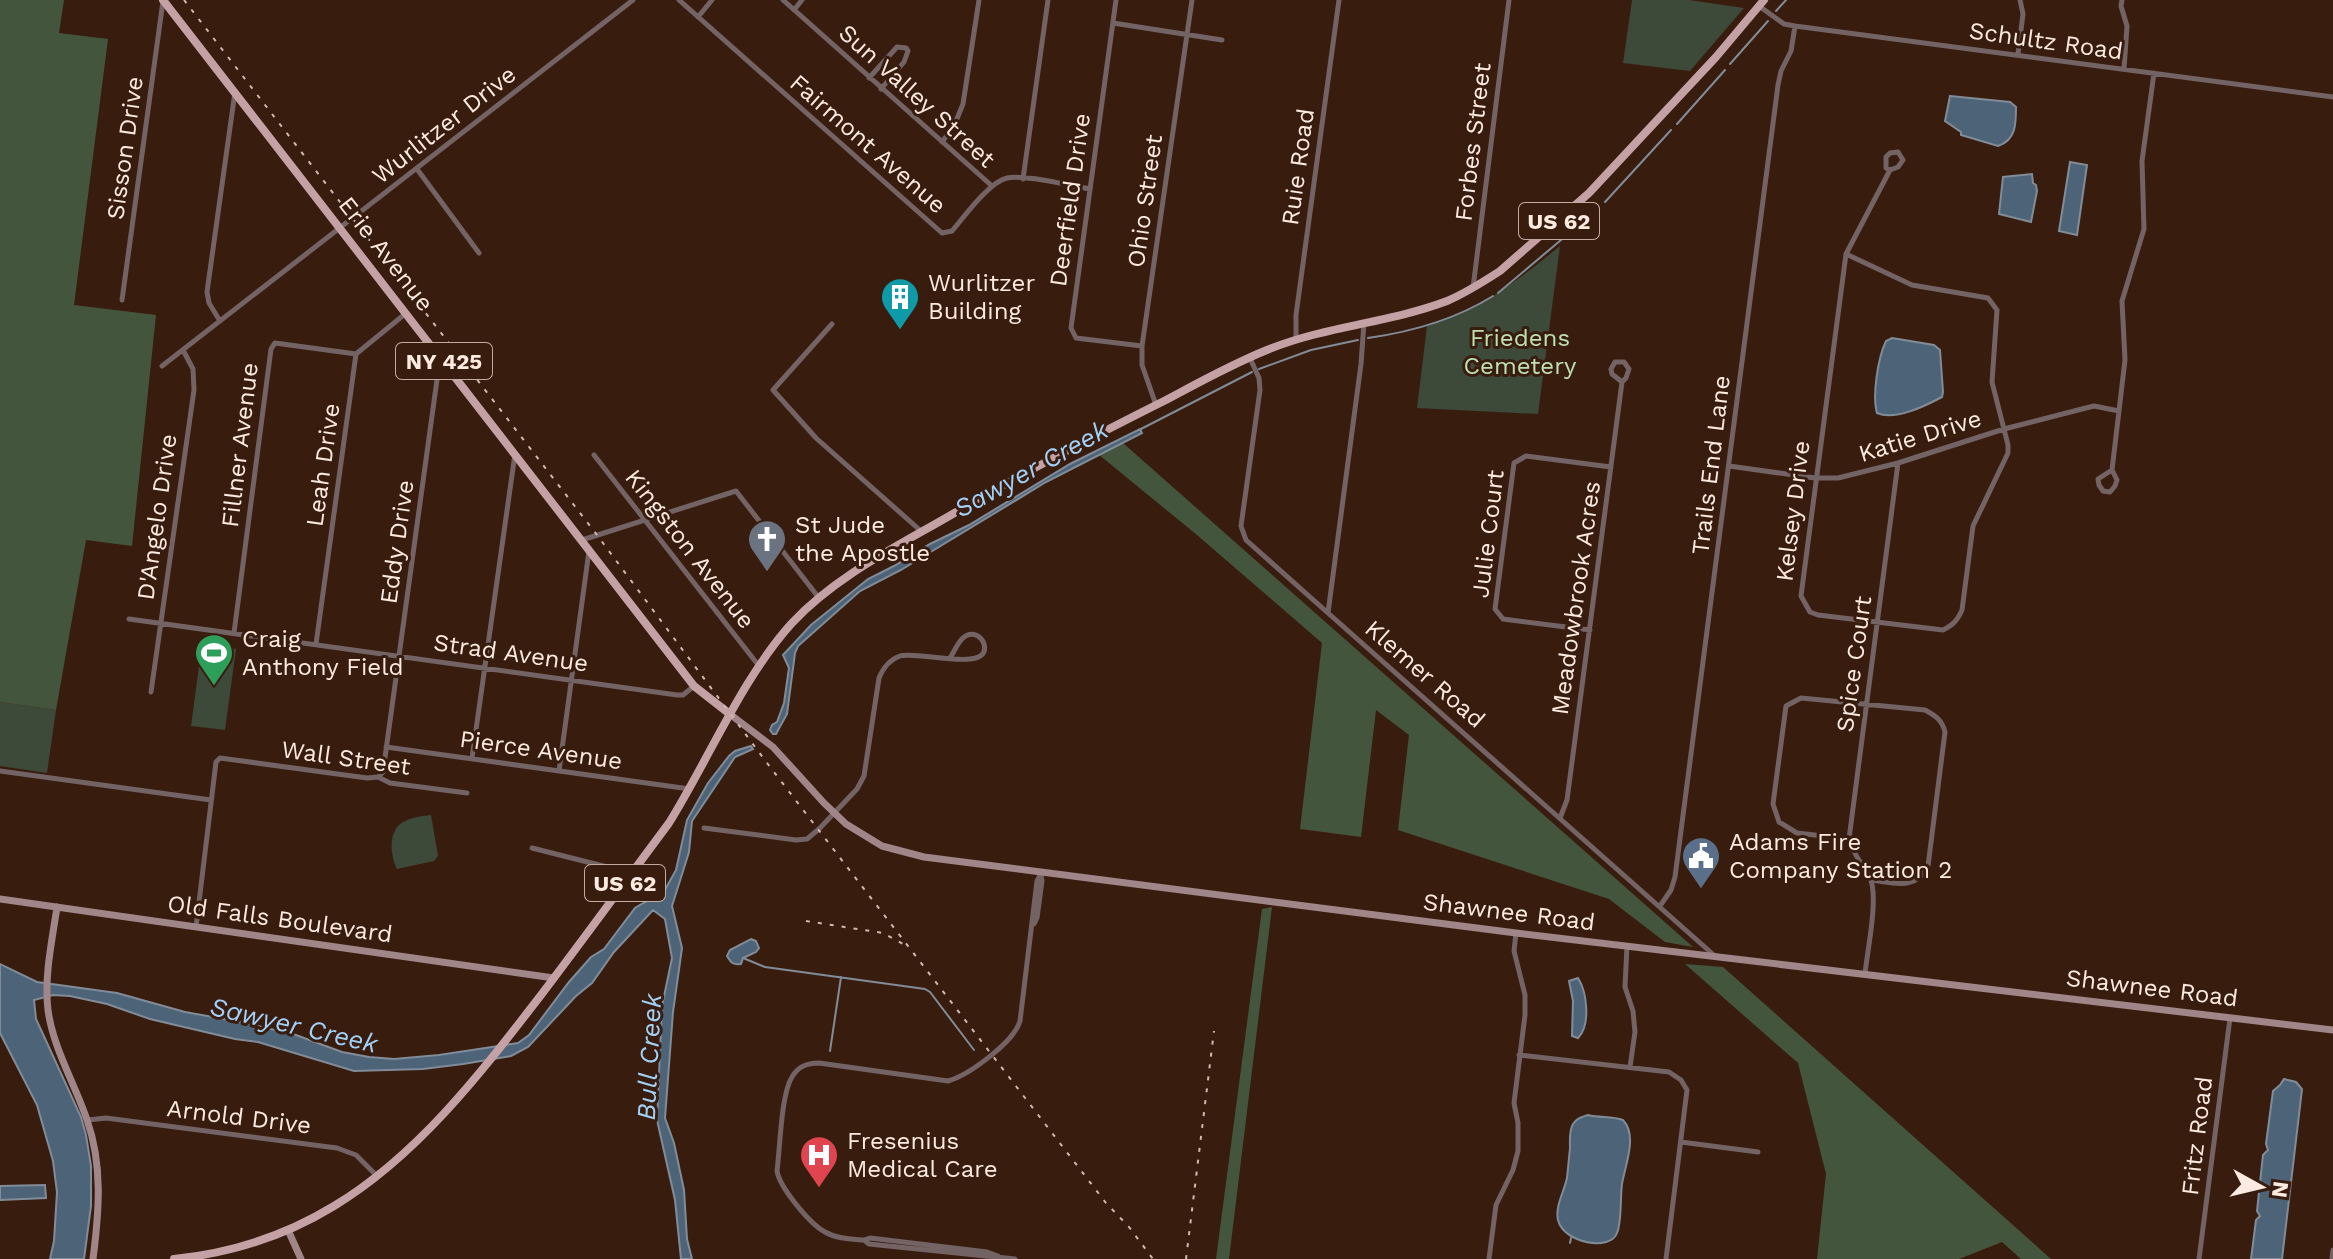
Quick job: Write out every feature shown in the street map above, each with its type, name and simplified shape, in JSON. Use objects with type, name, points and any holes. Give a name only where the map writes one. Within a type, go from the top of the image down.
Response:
[{"type":"main road","name":"Erie Avenue","points":[[163,0],[694,686],[731,715]]},
{"type":"main road","name":"US 62","points":[[174,1259],[199,1258],[240,1247],[288,1230],[335,1206],[377,1176],[432,1124],[505,1041],[669,823],[759,666],[782,635],[819,598],[851,575],[1034,467],[1250,357],[1296,338],[1423,309],[1449,300],[1500,271],[1589,193],[1680,97],[1762,3]]},
{"type":"main road","name":"Shawnee Road","points":[[731,715],[773,747],[834,814],[870,840],[907,854],[1516,933],[2333,1030]]},
{"type":"main road","name":"Old Falls Boulevard","points":[[0,899],[554,978]]},
{"type":"main road","points":[[57,907],[47,1000],[53,1031],[88,1120],[98,1171],[99,1208],[93,1259]]},
{"type":"main road","points":[[288,1230],[301,1259]]},
{"type":"street","name":"Sisson Drive","points":[[122,300],[163,0]]},
{"type":"street","name":"Wurlitzer Drive","points":[[162,366],[633,0]]},
{"type":"street","name":"Fairmont Avenue","points":[[679,0],[942,233],[952,231],[992,186]]},
{"type":"street","points":[[698,17],[712,0]]},
{"type":"street","name":"Sun Valley Street","points":[[783,0],[992,186]]},
{"type":"street","points":[[794,10],[802,0]]},
{"type":"street","points":[[942,142],[954,126],[963,104],[979,0]]},
{"type":"street","points":[[1023,179],[1048,0]]},
{"type":"street","name":"Deerfield Drive","points":[[1116,0],[1071,328],[1076,338],[1142,346]]},
{"type":"street","name":"Ohio Street","points":[[1156,405],[1142,365],[1142,346],[1192,0]]},
{"type":"street","name":"Ruie Road","points":[[1296,338],[1296,315],[1339,0]]},
{"type":"street","name":"Forbes Street","points":[[1473,288],[1509,0]]},
{"type":"street","points":[[2017,54],[2023,14],[2020,0]]},
{"type":"street","points":[[2122,0],[2127,26],[2124,69]]},
{"type":"street","name":"Schultz Road","points":[[1762,3],[1784,24],[1795,26],[2333,97]]},
{"type":"street","points":[[1113,23],[1222,40]]},
{"type":"street","name":"Trails End Lane","points":[[1660,906],[1671,890],[1675,877],[1778,85],[1791,51],[1795,26]]},
{"type":"street","points":[[869,78],[897,47],[906,48],[906,59],[881,89]]},
{"type":"street","points":[[2112,470],[2125,360],[2122,301],[2144,229],[2142,161],[2154,73]]},
{"type":"street","points":[[220,321],[209,303],[207,292],[235,91]]},
{"type":"street","points":[[417,169],[479,253]]},
{"type":"street","name":"Kelsey Drive","points":[[1846,254],[1912,285],[1988,298],[1997,310],[1992,382],[2008,453],[1973,526],[1962,610],[1958,620],[1943,630],[1818,615],[1810,612],[1801,596],[1846,254],[1890,170]]},
{"type":"street","points":[[992,186],[1006,178],[1090,189]]},
{"type":"street","points":[[356,354],[406,313]]},
{"type":"street","points":[[1328,613],[1364,322]]},
{"type":"street","points":[[832,324],[773,390],[816,438],[922,532]]},
{"type":"street","name":"Fillner Avenue","points":[[234,633],[271,349],[275,343],[356,354]]},
{"type":"street","name":"D'Angelo Drive","points":[[151,692],[194,390],[193,369],[183,350]]},
{"type":"street","name":"Leah Drive","points":[[316,644],[356,354]]},
{"type":"street","name":"Eddy Drive","points":[[378,777],[383,772],[440,357]]},
{"type":"street","name":"Klemer Road","points":[[1250,357],[1259,378],[1260,390],[1241,526],[1246,540],[1716,957]]},
{"type":"street","name":"Meadowbrook Acres","points":[[1560,818],[1567,800],[1622,382]]},
{"type":"street","name":"Katie Drive","points":[[1729,466],[1815,478],[1838,478],[2094,406],[2119,411]]},
{"type":"street","points":[[472,758],[515,453]]},
{"type":"street","name":"Kingston Avenue","points":[[594,455],[759,666]]},
{"type":"street","name":"Julie Court","points":[[1590,630],[1503,619],[1495,609],[1506,519],[1514,463],[1526,456],[1611,467]]},
{"type":"street","name":"Spice Court","points":[[1849,839],[1898,463]]},
{"type":"street","points":[[582,540],[736,491],[819,598]]},
{"type":"street","points":[[559,771],[589,550]]},
{"type":"street","name":"Strad Avenue","points":[[129,619],[677,695],[683,695],[694,686]]},
{"type":"street","points":[[704,828],[803,840],[811,837],[857,789],[864,776],[879,678],[884,668],[904,654],[950,658],[974,660],[982,655],[985,648],[983,641],[979,636],[966,635],[950,658]]},
{"type":"street","points":[[1865,974],[1873,901],[1871,880],[1851,849],[1849,839],[1797,833],[1779,822],[1773,804],[1786,706],[1801,698],[1925,710],[1943,723],[1945,732],[1928,866],[1923,877],[1903,884],[1871,880]]},
{"type":"street","name":"Pierce Avenue","points":[[386,747],[690,789]]},
{"type":"street","name":"Wall Street","points":[[211,800],[216,762],[220,758],[378,777],[390,783],[467,793]]},
{"type":"street","points":[[0,771],[211,800],[196,927]]},
{"type":"street","points":[[532,848],[631,873]]},
{"type":"street","points":[[1015,1259],[869,1244],[864,1240],[837,1237],[824,1232],[786,1192],[777,1171],[787,1089],[790,1079],[803,1065],[815,1063],[943,1081],[961,1076],[1011,1038],[1020,1021],[1041,873]]},
{"type":"street","points":[[1489,1259],[1496,1205],[1513,1170],[1518,1151],[1514,1103],[1525,995],[1514,951],[1516,933]]},
{"type":"street","points":[[1627,946],[1625,987],[1633,1011],[1635,1032],[1630,1068]]},
{"type":"street","name":"Fritz Road","points":[[2199,1259],[2230,1018]]},
{"type":"street","points":[[1519,1055],[1669,1072],[1681,1080],[1687,1090],[1666,1259]]},
{"type":"street","name":"Arnold Drive","points":[[88,1120],[106,1118],[343,1149],[359,1157],[377,1176]]},
{"type":"street","points":[[1681,1142],[1758,1152]]},
{"type":"street","points":[[2332,1259],[2333,1250]]},
{"type":"green space","points":[[0,0],[64,0],[59,33],[108,39],[74,305],[156,315],[132,546],[86,540],[56,710],[0,702]]},
{"type":"green space","points":[[1632,0],[1689,0],[1744,8],[1690,71],[1623,63]]},
{"type":"green space","name":"Friedens Cemetery","points":[[1560,246],[1538,414],[1417,408],[1427,326],[1481,303]]},
{"type":"green space","points":[[1123,443],[1693,947],[1665,942],[1609,899],[1398,830],[1409,735],[1376,710],[1361,837],[1300,829],[1322,643],[1098,454]]},
{"type":"green space","name":"Craig Anthony Field","points":[[202,644],[236,649],[225,730],[191,726]]},
{"type":"green space","points":[[0,702],[56,710],[47,773],[0,766]]},
{"type":"green space","points":[[431,815],[438,856],[434,861],[397,869],[392,847],[393,835],[399,825]]},
{"type":"green space","points":[[1272,907],[1229,1259],[1216,1259],[1262,909]]},
{"type":"green space","points":[[1685,964],[1723,967],[2051,1259],[2021,1259],[2002,1242],[1959,1259],[1817,1259],[1826,1174],[1798,1063]]},
{"type":"water","points":[[1950,96],[2010,102],[2016,107],[2012,136],[1998,146],[1961,135],[1945,121]]},
{"type":"water","points":[[2070,162],[2087,165],[2077,235],[2059,231]]},
{"type":"water","points":[[2032,174],[2037,191],[2031,222],[1999,214],[2003,177]]},
{"type":"water","points":[[1892,338],[1934,345],[1940,350],[1943,392],[1942,397],[1919,408],[1884,415],[1877,413],[1876,405],[1878,367],[1886,341]]},
{"type":"water","points":[[1140,429],[1142,433],[1046,482],[901,570],[860,591],[798,646],[787,714],[776,734],[773,734],[770,730],[777,722],[784,703],[789,668],[783,655],[811,625],[868,579],[969,525],[1070,464]]},
{"type":"water","points":[[751,746],[753,749],[735,757],[692,821],[689,852],[672,906],[682,948],[673,1012],[665,1118],[684,1190],[687,1239],[692,1259],[681,1259],[675,1200],[657,1120],[662,1006],[672,958],[665,919],[653,910],[614,952],[592,983],[528,1047],[511,1056],[463,1064],[423,1069],[354,1071],[258,1042],[150,1019],[107,1004],[53,995],[34,1000],[36,1019],[81,1117],[91,1166],[91,1206],[84,1259],[50,1259],[57,1192],[53,1161],[37,1105],[0,1033],[0,964],[37,982],[117,993],[185,1012],[296,1035],[342,1052],[369,1057],[394,1059],[439,1055],[518,1043],[529,1035],[591,957],[604,949],[635,908],[661,897],[676,870],[687,820],[708,783],[729,756]]},
{"type":"water","points":[[751,939],[756,941],[759,948],[756,952],[743,958],[741,964],[731,962],[727,956],[730,950]]},
{"type":"water","points":[[1578,978],[1584,991],[1586,1017],[1578,1038],[1572,1036],[1573,1001],[1569,981]]},
{"type":"water","points":[[2284,1079],[2296,1082],[2302,1089],[2282,1259],[2251,1259],[2256,1220],[2260,1216],[2257,1211],[2263,1155],[2268,1150],[2266,1144],[2273,1091]]},
{"type":"water","points":[[1588,1115],[1623,1120],[1630,1134],[1619,1228],[1613,1239],[1597,1243],[1569,1235],[1562,1228],[1557,1215],[1567,1178],[1571,1129],[1576,1120]]},
{"type":"water","points":[[45,1185],[46,1198],[0,1200],[0,1186]]},
{"type":"waterway","name":"Sawyer Creek","points":[[1776,11],[1786,0]]},
{"type":"waterway","name":"Sawyer Creek","points":[[1730,64],[1768,21]]},
{"type":"waterway","name":"Sawyer Creek","points":[[1677,124],[1725,70]]},
{"type":"waterway","name":"Sawyer Creek","points":[[1605,202],[1671,130]]},
{"type":"waterway","name":"Sawyer Creek","points":[[1498,293],[1599,208]]},
{"type":"waterway","name":"Sawyer Creek","points":[[1368,338],[1433,323],[1493,296]]},
{"type":"waterway","name":"Sawyer Creek","points":[[1259,369],[1311,350],[1358,340]]},
{"type":"waterway","name":"Sawyer Creek","points":[[1139,430],[1252,372]]},
{"type":"waterway","points":[[743,958],[765,967],[925,989],[974,1050]]},
{"type":"waterway","points":[[830,1051],[841,977]]},
{"type":"waterway","points":[[1570,1243],[1571,1238]]},
{"type":"railway","points":[[184,0],[597,535],[767,763],[1106,1203],[1153,1259]]},
{"type":"railway","points":[[806,921],[883,933],[903,944]]},
{"type":"railway","points":[[1186,1259],[1214,1031]]},
{"type":"place","name":"Wurlitzer Building","points":[[900,331]]},
{"type":"place","name":"St Jude the Apostle","points":[[767,573]]},
{"type":"place","name":"Craig Anthony Field","points":[[214,687]]},
{"type":"place","name":"Adams Fire Company Station 2","points":[[1701,890]]},
{"type":"place","name":"Fresenius Medical Care","points":[[819,1189]]},
{"type":"water label","name":"Bull Creek","points":[[649,1057]]}]
